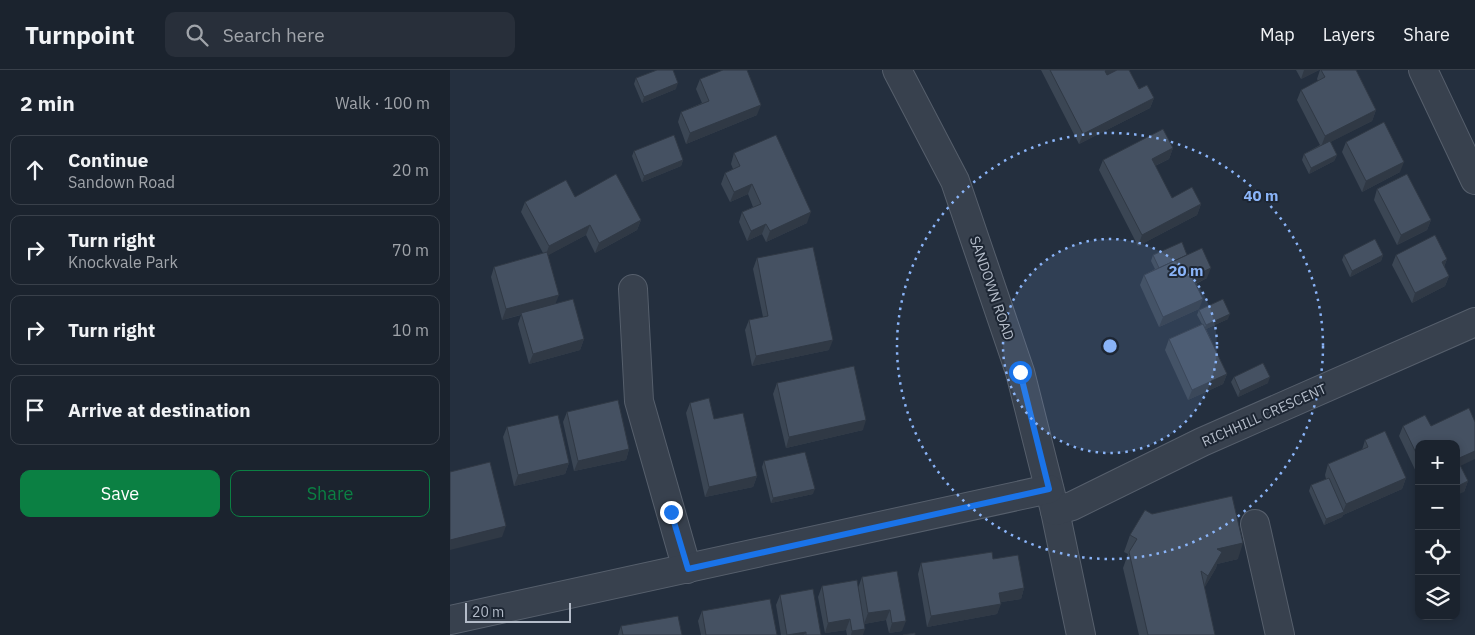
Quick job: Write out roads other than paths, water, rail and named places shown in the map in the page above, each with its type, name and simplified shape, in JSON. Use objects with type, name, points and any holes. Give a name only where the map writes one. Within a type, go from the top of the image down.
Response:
[{"type":"street","name":"SANDOWN ROAD","points":[[898,70],[955,181],[1020,372],[1052,500],[1081,635]]},
{"type":"street","points":[[1423,70],[1475,180]]},
{"type":"street","points":[[633,289],[639,401],[688,569]]},
{"type":"street","name":"RICHHILL CRESCENT","points":[[450,620],[688,569],[1052,500],[1072,506],[1202,442],[1475,322]]},
{"type":"street","points":[[1255,524],[1280,635]]}]
